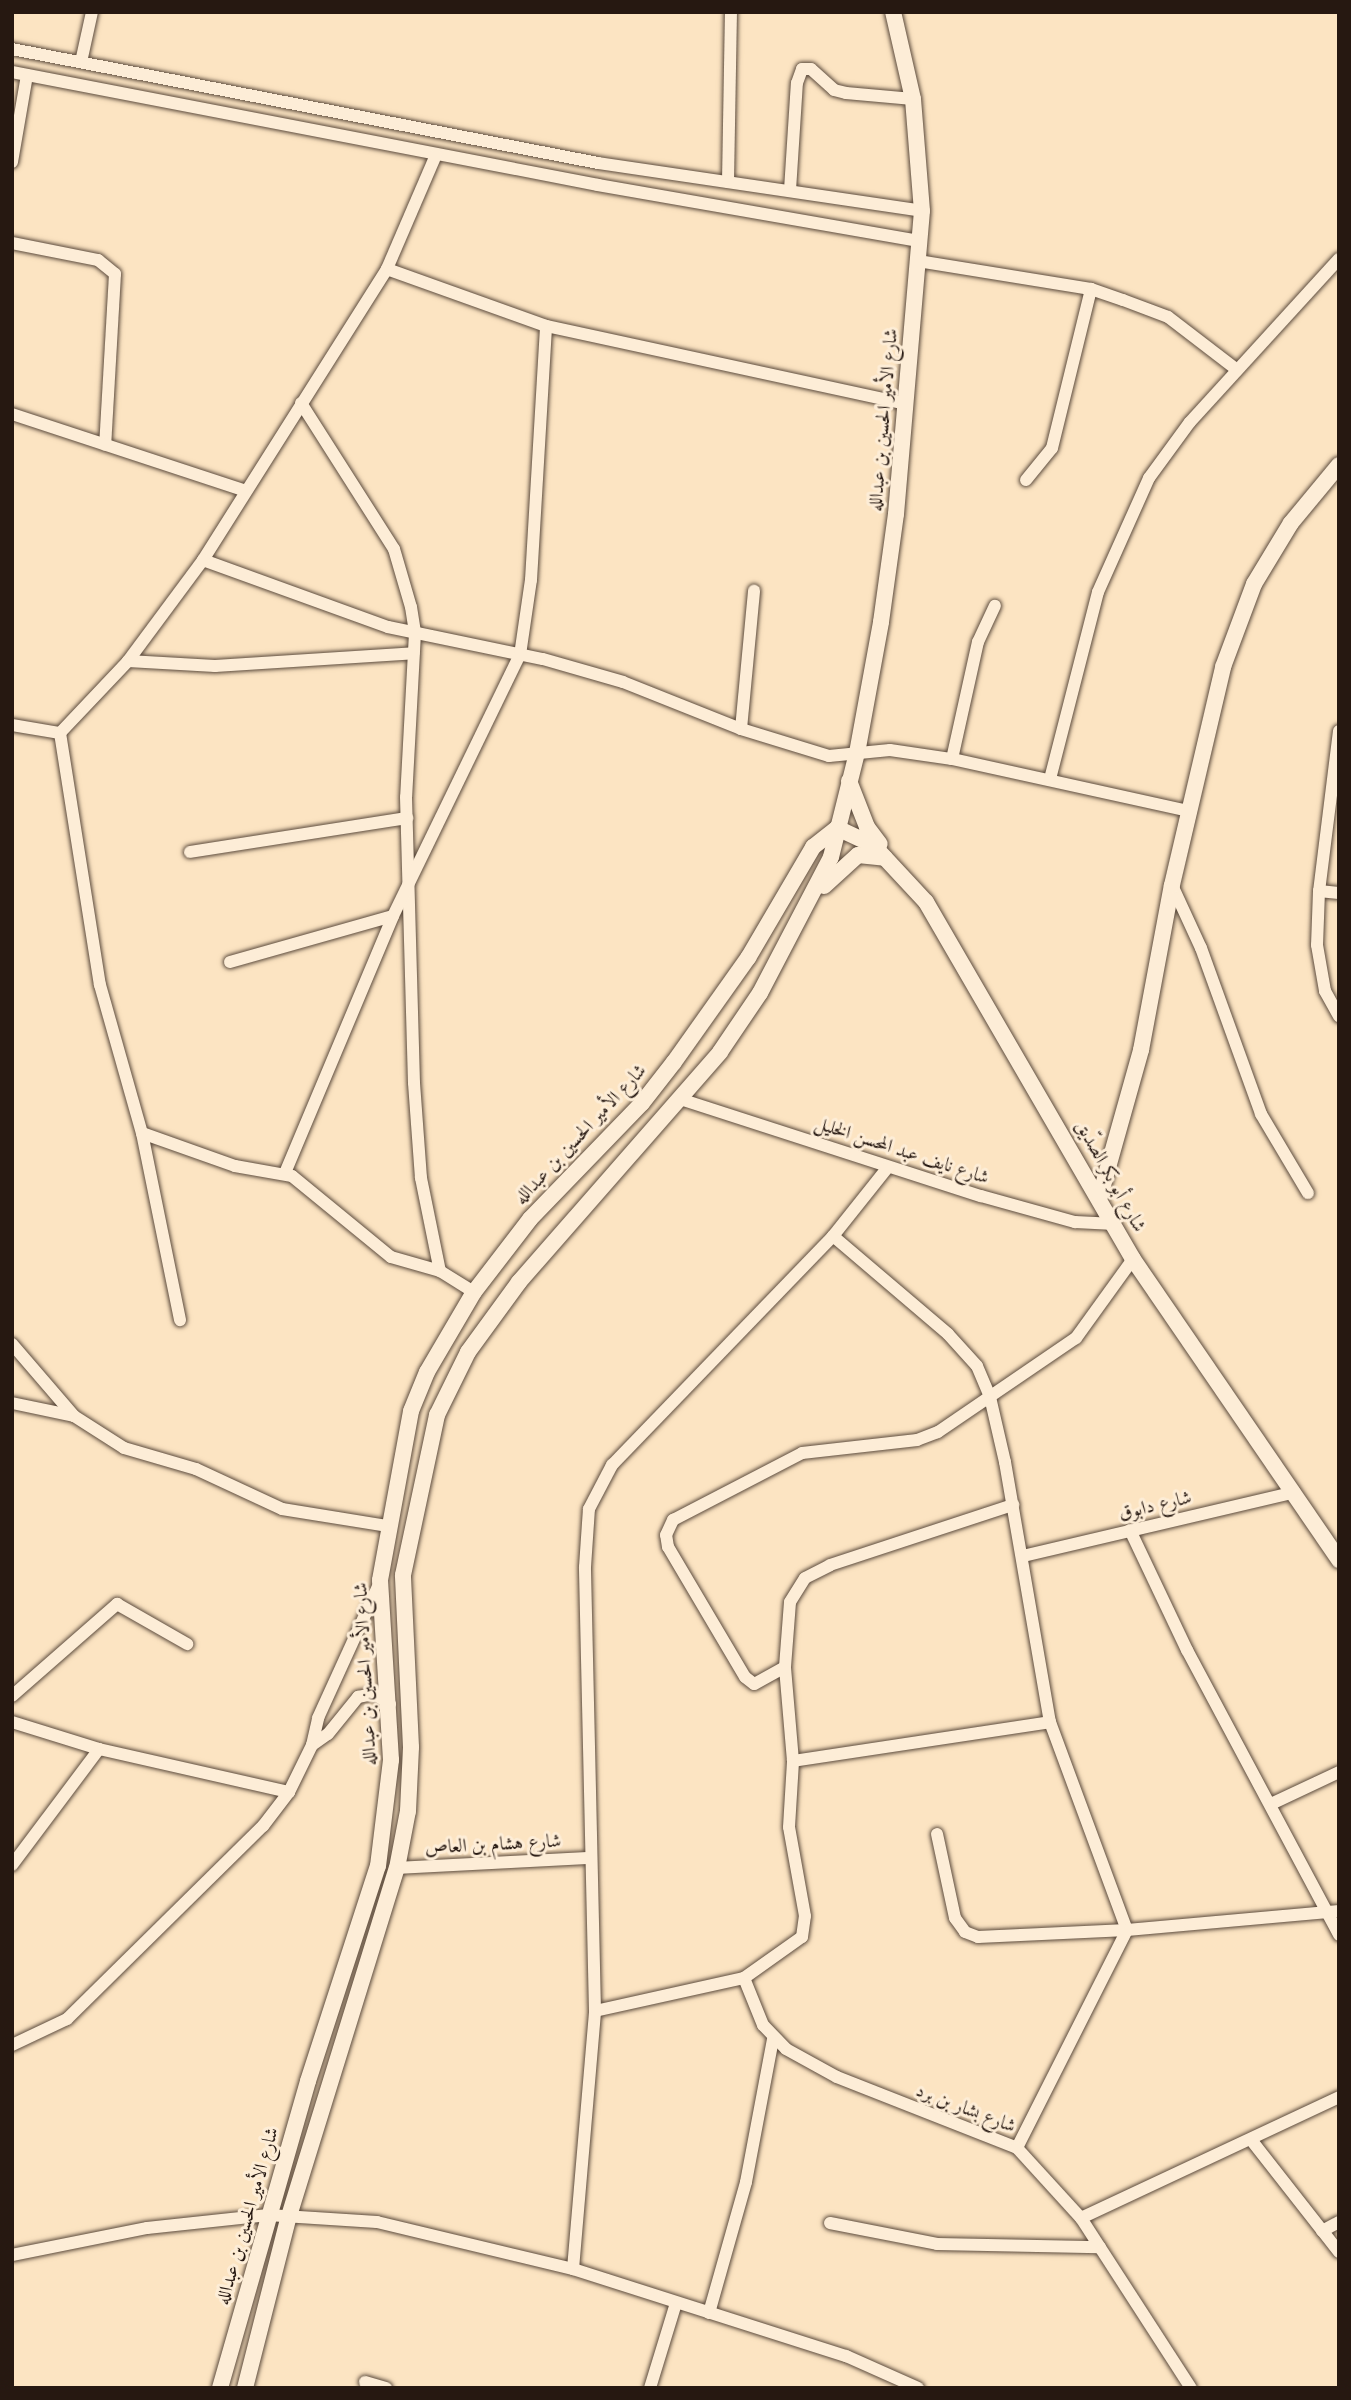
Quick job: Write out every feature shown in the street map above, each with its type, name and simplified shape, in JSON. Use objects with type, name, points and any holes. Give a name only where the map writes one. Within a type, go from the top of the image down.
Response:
[{"type":"street","points":[[81,62],[92,12]]},
{"type":"street","points":[[728,182],[731,12]]},
{"type":"street","name":"شارع الأمير الحسين بن عبدالله","points":[[244,2388],[289,2216],[397,1868],[411,1760],[402,1601],[407,1549],[437,1415],[468,1352],[519,1282],[680,1099],[760,993],[803,917],[831,857],[857,753],[883,608],[906,404],[920,241],[922,211],[913,99],[893,12]]},
{"type":"street","points":[[12,49],[381,122],[728,182],[922,211]]},
{"type":"street","points":[[790,190],[797,83],[802,69],[811,69],[834,90],[913,99]]},
{"type":"street","points":[[12,72],[436,155],[920,241]]},
{"type":"street","points":[[12,162],[27,75]]},
{"type":"street","points":[[378,142],[381,122]]},
{"type":"street","points":[[60,733],[128,661],[203,560],[387,269],[436,155]]},
{"type":"street","points":[[12,243],[98,260],[115,274],[105,444]]},
{"type":"street","points":[[1050,779],[1079,658],[1118,539],[1149,478],[1190,422],[1339,259]]},
{"type":"street","points":[[918,261],[1091,289],[1168,317],[1237,370]]},
{"type":"street","points":[[387,269],[546,326],[906,404]]},
{"type":"street","points":[[1026,480],[1052,448],[1091,289]]},
{"type":"street","points":[[285,1173],[393,916],[520,655],[531,580],[546,326]]},
{"type":"street","points":[[301,403],[394,549],[415,633],[407,818],[421,1178],[440,1271]]},
{"type":"street","points":[[12,414],[246,491]]},
{"type":"street","points":[[1100,1196],[1141,1050],[1172,885],[1223,667],[1250,595],[1291,523],[1339,465]]},
{"type":"street","points":[[203,560],[303,599],[415,633],[520,655],[623,682],[741,729],[829,756],[890,750],[952,759],[1188,811]]},
{"type":"street","points":[[741,729],[754,591]]},
{"type":"street","points":[[952,759],[978,642],[995,606]]},
{"type":"street","points":[[128,661],[215,666],[414,653]]},
{"type":"street","points":[[12,725],[60,733]]},
{"type":"street","points":[[1339,731],[1319,891],[1319,968],[1339,1016]]},
{"type":"street","points":[[60,733],[100,985],[142,1133],[180,1320]]},
{"type":"street","points":[[849,781],[867,827],[891,861]]},
{"type":"street","points":[[190,852],[407,818]]},
{"type":"street","name":"شارع الأمير الحسين بن عبدالله","points":[[220,2388],[268,2215],[378,1866],[391,1760],[390,1704],[380,1580],[387,1526],[411,1410],[427,1372],[474,1292],[530,1219],[666,1072],[748,958],[813,847],[837,828]]},
{"type":"street","name":"شارع أبو بكر الصدّيق","points":[[837,828],[873,845],[891,861],[926,902],[1100,1196],[1133,1259],[1339,1560]]},
{"type":"street","points":[[803,917],[847,861],[866,853],[891,861]]},
{"type":"street","points":[[1172,885],[1201,948],[1261,1114],[1308,1193]]},
{"type":"street","points":[[1319,891],[1339,893]]},
{"type":"street","points":[[230,962],[393,916]]},
{"type":"street","name":"شارع نايف عبد المحسن الخليل","points":[[680,1099],[888,1167],[1075,1222],[1115,1224]]},
{"type":"street","points":[[142,1133],[235,1166],[285,1173],[391,1257],[440,1271],[474,1292]]},
{"type":"street","points":[[573,2269],[595,2011],[585,1567],[589,1509],[612,1465],[833,1236],[888,1167]]},
{"type":"street","points":[[833,1236],[961,1347],[977,1366],[990,1397],[1013,1505],[1050,1722],[1127,1930],[1017,2148]]},
{"type":"street","points":[[785,1667],[754,1684],[745,1677],[667,1547],[669,1525],[683,1512],[803,1453],[928,1437],[1076,1338],[1133,1259]]},
{"type":"street","points":[[12,1344],[74,1416],[124,1448],[196,1469],[282,1509],[387,1526]]},
{"type":"street","points":[[12,1403],[74,1416]]},
{"type":"street","points":[[398,1473],[422,1476]]},
{"type":"street","name":"شارع دابوق","points":[[1023,1556],[1295,1492]]},
{"type":"street","points":[[595,2011],[744,1978],[795,1946],[804,1931],[789,1827],[793,1760],[785,1667],[790,1602],[805,1578],[830,1565],[1013,1505]]},
{"type":"street","points":[[1130,1530],[1187,1650],[1332,1912],[1339,1935]]},
{"type":"street","points":[[12,2045],[67,2019],[100,1990],[237,1854],[289,1792],[312,1745],[318,1718],[380,1580]]},
{"type":"street","points":[[12,1696],[117,1604],[187,1644]]},
{"type":"street","points":[[312,1745],[328,1734],[358,1697],[374,1694],[390,1704]]},
{"type":"street","points":[[12,1722],[99,1749],[289,1792]]},
{"type":"street","points":[[793,1760],[1050,1722]]},
{"type":"street","points":[[12,1865],[99,1749]]},
{"type":"street","points":[[391,1760],[411,1760]]},
{"type":"street","points":[[1271,1804],[1339,1772]]},
{"type":"street","points":[[937,1834],[955,1918],[971,1935],[1127,1930],[1332,1912]]},
{"type":"street","name":"شارع هشام بن العاص","points":[[397,1868],[591,1858]]},
{"type":"street","name":"شارع بشار بن برد","points":[[744,1978],[753,2008],[773,2039],[837,2077],[1017,2148],[1081,2218],[1191,2388]]},
{"type":"street","points":[[709,2313],[746,2182],[773,2039]]},
{"type":"street","points":[[1081,2218],[1252,2141],[1339,2098]]},
{"type":"street","points":[[1252,2141],[1339,2252]]},
{"type":"street","points":[[12,2255],[147,2228],[268,2215],[377,2222],[573,2269],[846,2356],[918,2388]]},
{"type":"street","points":[[1322,2231],[1339,2222]]},
{"type":"street","points":[[830,2223],[937,2244],[1100,2247]]},
{"type":"street","points":[[650,2388],[677,2303]]},
{"type":"street","points":[[365,2382],[386,2388]]}]
